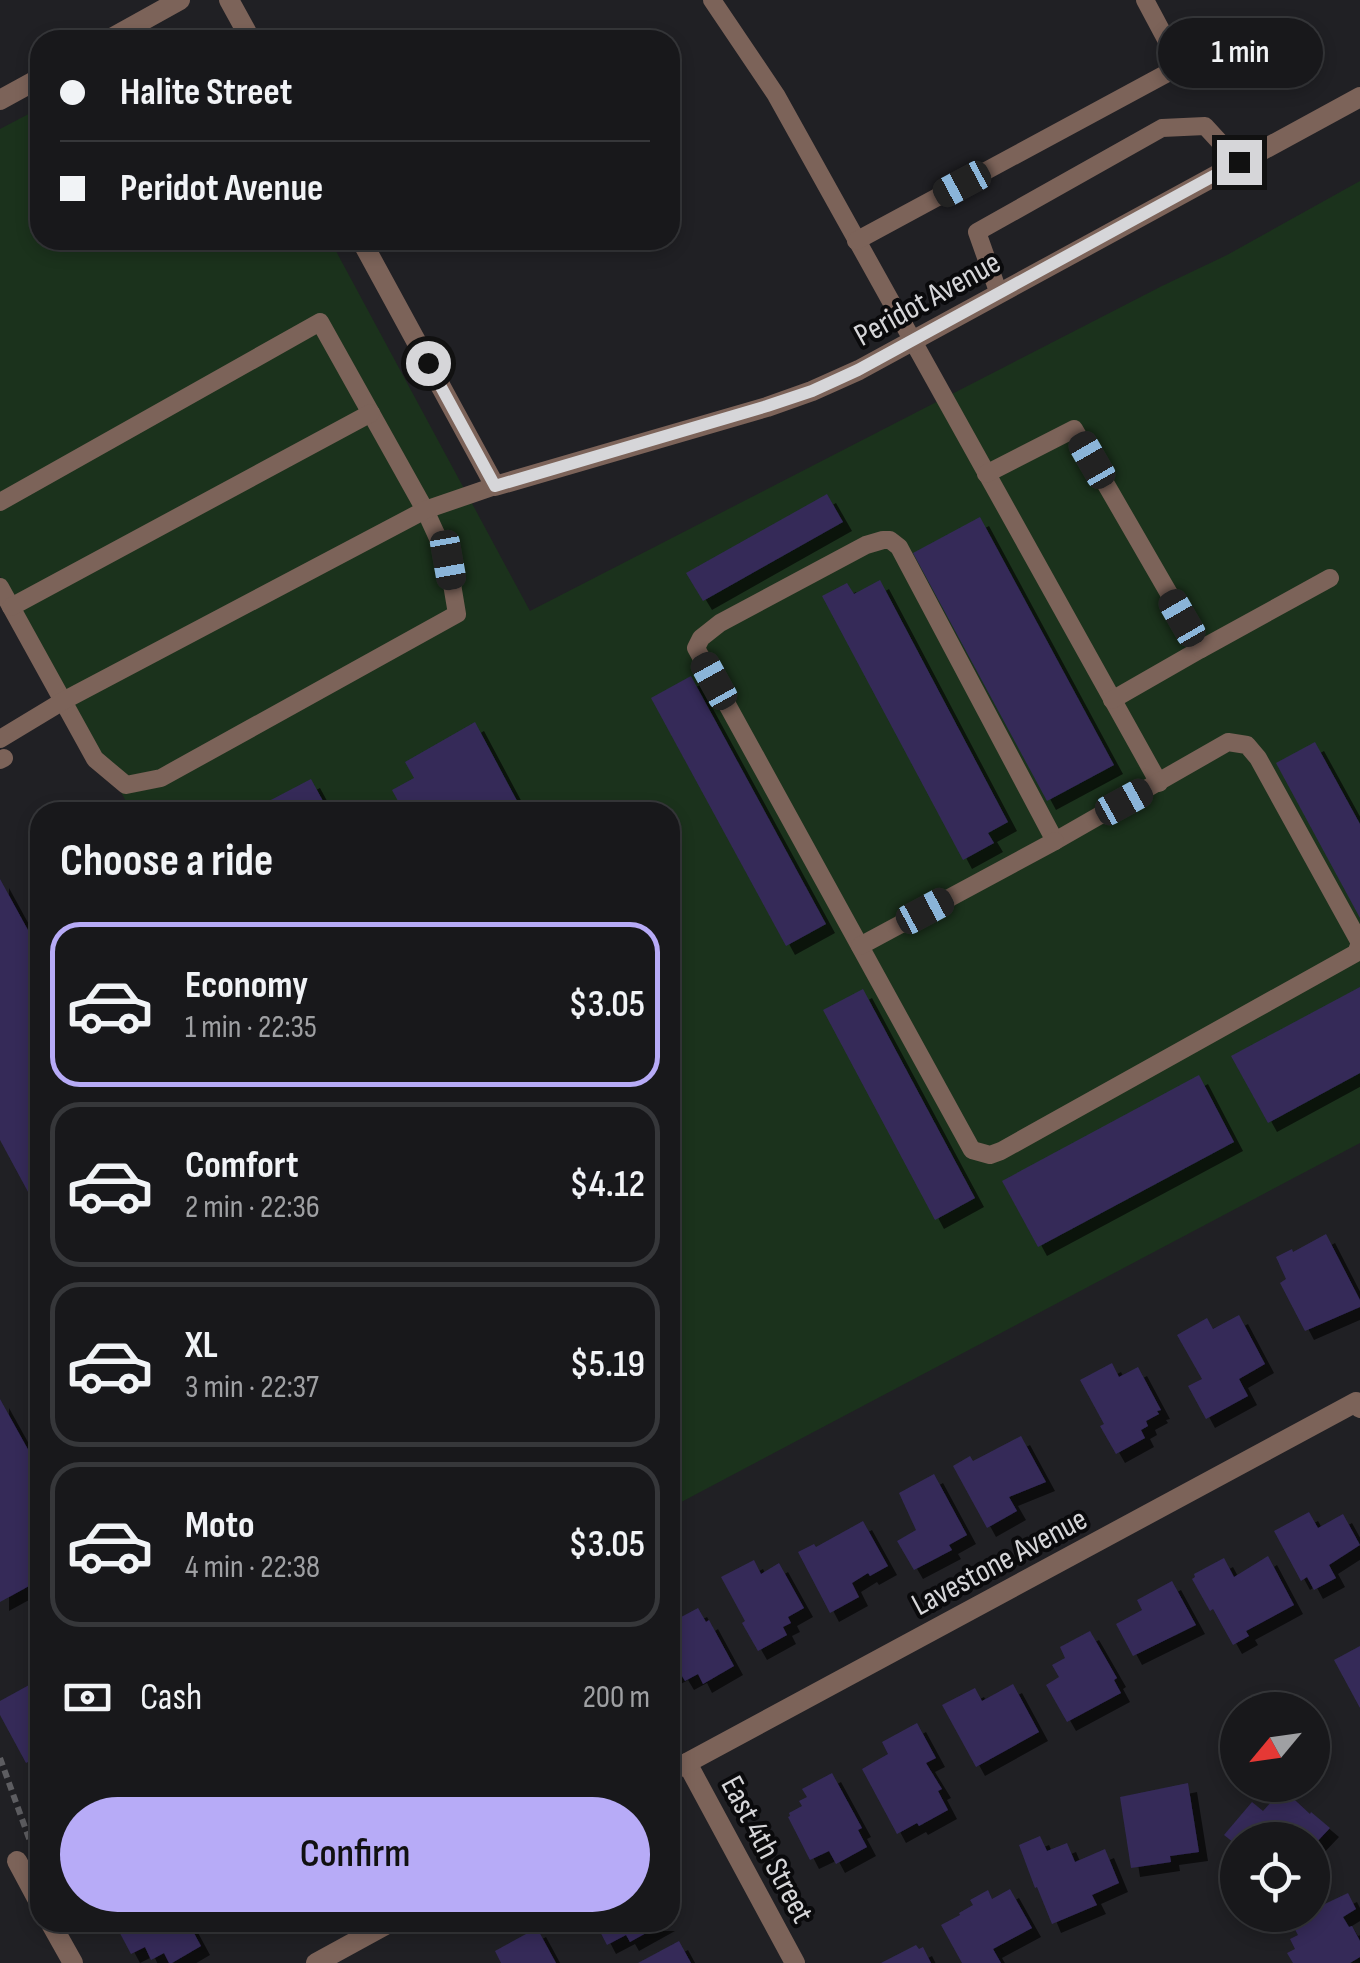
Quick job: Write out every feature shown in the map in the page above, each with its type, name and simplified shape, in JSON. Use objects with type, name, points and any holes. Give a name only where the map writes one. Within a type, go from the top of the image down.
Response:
[{"type":"street","points":[[126,30],[180,0]]},
{"type":"street","points":[[229,0],[246,30]]},
{"type":"street","points":[[0,100],[30,84]]},
{"type":"street","name":"Peridot Avenue","points":[[495,486],[812,391],[858,370],[1360,97]]},
{"type":"street","points":[[365,250],[495,486]]},
{"type":"street","name":"Lavestone Avenue","points":[[680,1767],[1358,1405]]},
{"type":"street","name":"East 4th Street","points":[[680,1770],[795,1963]]},
{"type":"street","points":[[16,1861],[30,1886]]},
{"type":"street","points":[[56,1932],[73,1963]]},
{"type":"street","points":[[316,1963],[373,1932]]},
{"type":"lane","points":[[712,0],[776,95],[1159,783]]},
{"type":"lane","points":[[856,241],[1174,70],[1177,60],[1146,0]]},
{"type":"lane","points":[[999,294],[977,232],[1162,128],[1205,126],[1239,162]]},
{"type":"lane","points":[[0,502],[320,322],[448,560],[457,614],[161,778],[126,785],[94,758],[0,587]]},
{"type":"lane","points":[[11,607],[371,413]]},
{"type":"lane","points":[[986,474],[1074,428],[1201,650]]},
{"type":"lane","points":[[1,752],[63,701],[424,510],[495,486]]},
{"type":"lane","points":[[860,946],[1055,841],[1228,742],[1246,746],[1258,758],[1360,944],[1356,953],[1000,1151],[990,1155],[972,1150],[696,648],[700,638],[720,623],[866,546],[890,540],[899,547],[1055,841]]},
{"type":"lane","points":[[1112,700],[1330,578]]},
{"type":"path","points":[[0,1758],[30,1839]]},
{"type":"path","points":[[16,1861],[30,1849]]},
{"type":"green space","points":[[30,113],[30,250],[335,250],[530,611],[1227,255],[1360,181],[1360,1143],[680,1503],[680,802],[126,802],[0,576],[0,129]]},
{"type":"building","points":[[827,494],[843,522],[703,601],[686,573]]},
{"type":"building","points":[[980,517],[1114,765],[1047,801],[913,553]]},
{"type":"building","points":[[880,580],[1008,822],[988,833],[994,843],[963,860],[822,596],[847,583],[854,594]]},
{"type":"building","points":[[691,676],[826,924],[786,946],[651,698]]},
{"type":"building","points":[[475,722],[518,802],[399,802],[392,790],[414,778],[405,762]]},
{"type":"building","points":[[1315,742],[1360,824],[1360,918],[1276,763]]},
{"type":"building","points":[[311,779],[324,802],[267,802]]},
{"type":"building","points":[[0,879],[30,934],[30,1196],[0,1140]]},
{"type":"building","points":[[1360,987],[1360,1073],[1268,1123],[1231,1056]]},
{"type":"building","points":[[863,989],[975,1198],[935,1220],[823,1010]]},
{"type":"building","points":[[1199,1075],[1234,1142],[1038,1247],[1002,1181]]},
{"type":"building","points":[[1326,1234],[1360,1307],[1305,1331],[1280,1283],[1286,1279],[1276,1257]]},
{"type":"building","points":[[1239,1315],[1265,1364],[1239,1379],[1248,1396],[1206,1419],[1188,1386],[1202,1379],[1177,1335],[1207,1318],[1213,1329]]},
{"type":"building","points":[[1112,1363],[1119,1377],[1138,1367],[1161,1410],[1146,1421],[1148,1426],[1141,1430],[1145,1438],[1116,1454],[1080,1380]]},
{"type":"building","points":[[0,1399],[30,1453],[30,1586],[0,1602]]},
{"type":"building","points":[[1021,1436],[1046,1482],[1009,1497],[1017,1511],[987,1528],[953,1466],[970,1456],[973,1461]]},
{"type":"building","points":[[934,1474],[967,1535],[949,1545],[952,1550],[914,1570],[897,1541],[916,1530],[899,1493]]},
{"type":"building","points":[[1309,1512],[1318,1528],[1343,1514],[1360,1545],[1329,1565],[1336,1578],[1314,1590],[1307,1577],[1301,1581],[1274,1531]]},
{"type":"building","points":[[863,1521],[888,1566],[852,1583],[859,1597],[830,1613],[798,1552],[814,1544],[816,1547]]},
{"type":"building","points":[[1268,1556],[1294,1605],[1246,1631],[1249,1636],[1233,1645],[1192,1579],[1194,1574],[1224,1558],[1234,1577]]},
{"type":"building","points":[[754,1560],[761,1574],[779,1563],[804,1608],[788,1617],[791,1623],[783,1627],[787,1635],[758,1651],[721,1577]]},
{"type":"building","points":[[1172,1581],[1196,1625],[1133,1656],[1116,1624],[1142,1610],[1137,1600]]},
{"type":"building","points":[[698,1608],[706,1622],[709,1620],[734,1666],[703,1684],[698,1674],[685,1681],[680,1673],[680,1618]]},
{"type":"building","points":[[1090,1631],[1117,1678],[1114,1680],[1121,1693],[1067,1722],[1046,1685],[1059,1677],[1052,1665],[1065,1658],[1060,1647]]},
{"type":"building","points":[[1360,1646],[1360,1708],[1334,1660]]},
{"type":"building","points":[[30,1684],[30,1761],[26,1763],[0,1715],[0,1701]]},
{"type":"building","points":[[1013,1684],[1039,1732],[976,1767],[942,1705],[975,1688],[982,1701]]},
{"type":"building","points":[[917,1723],[936,1758],[926,1763],[942,1789],[938,1791],[948,1810],[897,1834],[862,1769],[888,1754],[882,1742]]},
{"type":"building","points":[[832,1773],[862,1828],[858,1830],[867,1847],[836,1864],[829,1851],[810,1860],[788,1817],[802,1806],[799,1801],[807,1797],[802,1789]]},
{"type":"building","points":[[1188,1783],[1199,1852],[1170,1856],[1171,1862],[1131,1868],[1120,1797]]},
{"type":"building","points":[[1252,1802],[1263,1811],[1271,1802],[1297,1802],[1323,1822],[1235,1822]]},
{"type":"building","points":[[1040,1836],[1047,1851],[1067,1843],[1075,1862],[1105,1849],[1119,1883],[1092,1895],[1097,1905],[1052,1924],[1019,1845]]},
{"type":"building","points":[[1010,1889],[1032,1928],[993,1949],[1001,1963],[962,1963],[941,1925],[960,1915],[973,1905],[970,1900],[988,1890],[992,1899]]},
{"type":"building","points":[[1348,1893],[1356,1909],[1343,1917],[1360,1941],[1360,1957],[1350,1963],[1293,1963],[1287,1953],[1295,1949],[1290,1939],[1298,1935],[1296,1932],[1330,1932],[1330,1902]]},
{"type":"building","points":[[119,1932],[193,1932],[201,1946],[172,1963],[164,1953],[151,1960],[145,1947],[131,1954]]},
{"type":"building","points":[[530,1932],[539,1932],[556,1963],[501,1963],[495,1951]]},
{"type":"building","points":[[600,1932],[648,1932],[630,1942],[626,1935],[607,1945]]},
{"type":"building","points":[[679,1941],[691,1963],[638,1963]]},
{"type":"building","points":[[916,1945],[919,1949],[923,1947],[931,1963],[881,1963]]},
{"type":"route","points":[[428,363],[495,486],[812,391],[858,370],[1239,162]]}]
